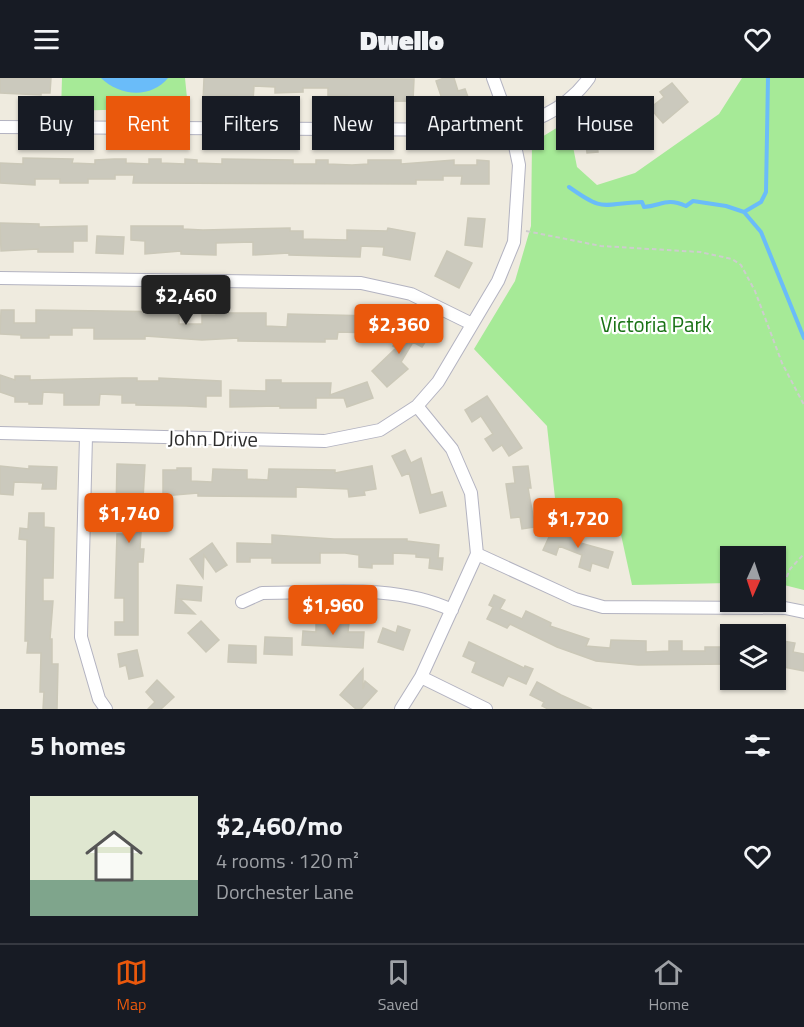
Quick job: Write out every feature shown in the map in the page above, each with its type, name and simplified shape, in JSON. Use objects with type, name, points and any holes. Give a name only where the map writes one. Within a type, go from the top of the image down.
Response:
[{"type":"street","name":"John Drive","points":[[493,78],[500,96]]},
{"type":"street","points":[[544,116],[579,91],[589,78]]},
{"type":"street","points":[[0,127],[406,129]]},
{"type":"street","name":"John Drive","points":[[0,433],[325,441],[380,430],[417,406],[438,382],[507,265],[517,229],[519,165],[516,150]]},
{"type":"street","points":[[0,278],[361,284],[411,294],[472,324]]},
{"type":"street","points":[[401,709],[421,676],[477,554],[471,493],[452,449],[417,406]]},
{"type":"street","points":[[86,436],[81,637],[99,699],[106,709]]},
{"type":"street","points":[[477,554],[575,599],[603,607],[785,608],[804,612]]},
{"type":"street","points":[[242,602],[262,593],[393,594],[428,599],[452,610]]},
{"type":"street","points":[[421,676],[486,709]]},
{"type":"path","points":[[517,229],[601,246],[700,252],[732,259],[741,265],[755,291],[782,363],[804,405]]},
{"type":"path","points":[[786,579],[790,569],[804,554]]},
{"type":"green space","points":[[62,78],[185,78],[187,96],[106,96],[106,110],[94,110],[94,96],[61,96]]},
{"type":"green space","name":"Victoria Park","points":[[742,78],[804,78],[804,590],[786,586],[786,546],[720,546],[720,583],[632,585],[618,521],[555,498],[547,426],[474,349],[515,281],[531,226],[532,150],[544,150],[544,136],[556,128],[556,150],[574,150],[577,167],[597,185],[635,173],[719,114]]},
{"type":"water","points":[[101,78],[168,78],[153,89],[135,93],[117,89]]},
{"type":"building","points":[[0,78],[51,78],[50,93],[41,93],[41,95],[0,93]]},
{"type":"building","points":[[204,78],[414,79],[413,96],[406,96],[406,101],[394,101],[394,96],[328,96],[328,88],[303,88],[303,92],[275,93],[275,87],[254,86],[253,96],[203,96]]},
{"type":"building","points":[[454,78],[458,91],[465,89],[468,96],[441,96],[436,81]]},
{"type":"building","points":[[672,83],[688,102],[663,123],[654,113],[654,105],[664,97],[660,92]]},
{"type":"building","points":[[587,150],[598,150],[598,152],[587,153]]},
{"type":"building","points":[[23,158],[73,159],[72,163],[95,164],[95,160],[126,159],[126,163],[149,164],[149,159],[161,159],[161,163],[185,164],[185,159],[197,160],[197,163],[222,164],[222,159],[293,160],[293,164],[316,164],[316,160],[328,160],[328,164],[352,165],[368,164],[368,160],[401,160],[401,164],[454,160],[454,165],[477,165],[477,160],[489,161],[489,184],[461,184],[462,176],[443,176],[443,180],[416,180],[416,184],[133,183],[134,175],[115,175],[115,179],[88,179],[88,183],[60,183],[60,179],[35,179],[35,185],[0,183],[0,163],[23,164]]},
{"type":"building","points":[[468,218],[485,219],[482,247],[465,245]]},
{"type":"building","points":[[0,223],[39,224],[39,227],[87,226],[87,241],[73,241],[73,252],[38,252],[38,249],[1,251]]},
{"type":"building","points":[[131,226],[183,226],[183,229],[203,230],[290,228],[290,231],[303,231],[303,239],[347,240],[347,230],[387,231],[388,228],[415,233],[410,260],[383,255],[384,247],[361,246],[360,257],[289,255],[289,253],[253,255],[253,242],[216,243],[216,255],[181,254],[181,251],[145,254],[145,241],[131,240]]},
{"type":"building","points":[[97,236],[124,237],[123,254],[96,253]]},
{"type":"building","points":[[447,251],[472,263],[459,288],[435,276]]},
{"type":"building","points":[[1,310],[14,310],[14,323],[36,323],[36,310],[179,312],[179,324],[202,324],[202,315],[216,315],[216,313],[266,313],[266,326],[287,327],[288,314],[374,316],[373,333],[338,332],[337,339],[325,339],[325,342],[238,341],[238,338],[202,340],[145,336],[145,339],[94,339],[94,328],[72,328],[72,335],[21,338],[21,335],[0,334]]},
{"type":"building","points":[[407,323],[429,336],[422,347],[413,342],[401,362],[408,369],[387,387],[372,371],[396,348],[393,346]]},
{"type":"building","points":[[0,375],[15,380],[15,376],[30,376],[30,380],[137,378],[137,381],[159,381],[159,378],[221,381],[221,396],[206,396],[206,407],[136,405],[136,403],[122,403],[122,395],[100,394],[99,405],[64,405],[64,393],[43,392],[42,404],[29,404],[29,402],[15,402],[15,397],[0,392]]},
{"type":"building","points":[[266,380],[281,380],[281,383],[331,383],[330,395],[367,382],[373,398],[347,407],[344,398],[316,398],[316,408],[230,407],[230,390],[266,391]]},
{"type":"building","points":[[487,396],[522,448],[509,456],[502,445],[493,451],[485,439],[493,434],[481,416],[472,422],[465,410]]},
{"type":"building","points":[[405,450],[411,463],[421,458],[431,495],[442,492],[446,506],[420,513],[409,473],[402,476],[392,456]]},
{"type":"building","points":[[117,464],[145,465],[140,549],[144,549],[143,562],[138,562],[138,635],[115,635],[115,622],[124,622],[124,598],[115,598],[117,534],[128,534],[128,512],[116,512]]},
{"type":"building","points":[[0,466],[29,469],[29,466],[57,467],[56,489],[42,489],[43,483],[14,482],[13,495],[0,494]]},
{"type":"building","points":[[372,466],[376,489],[364,491],[365,495],[349,497],[348,489],[296,487],[296,497],[198,496],[198,493],[163,496],[163,470],[191,468],[191,481],[212,482],[213,469],[247,470],[247,479],[268,480],[269,469],[335,470],[335,473]]},
{"type":"building","points":[[528,466],[531,488],[528,488],[535,527],[522,529],[520,517],[511,518],[506,484],[515,483],[513,467]]},
{"type":"building","points":[[29,513],[44,513],[44,527],[54,528],[53,578],[43,578],[43,601],[53,601],[50,639],[52,639],[52,664],[58,664],[57,709],[43,709],[44,692],[40,692],[41,653],[27,653],[28,641],[25,641],[27,540],[19,539],[20,528],[28,529]]},
{"type":"building","points":[[554,526],[579,537],[577,542],[613,552],[608,568],[592,563],[590,571],[579,567],[582,555],[559,546],[556,555],[543,550]]},
{"type":"building","points":[[272,535],[334,539],[407,539],[407,541],[439,545],[438,558],[443,558],[442,570],[429,568],[430,558],[416,557],[416,554],[393,553],[393,564],[372,564],[372,568],[359,567],[359,555],[345,553],[320,553],[320,563],[272,563],[272,558],[250,558],[250,562],[237,562],[237,543],[272,544]]},
{"type":"building","points":[[212,543],[227,565],[216,572],[204,555],[203,578],[190,559]]},
{"type":"building","points":[[177,585],[202,587],[201,601],[180,599],[195,614],[175,613]]},
{"type":"building","points":[[494,595],[505,600],[500,609],[522,619],[526,611],[551,623],[550,626],[589,639],[586,646],[610,648],[611,640],[646,641],[646,652],[669,651],[669,641],[682,641],[682,651],[705,651],[705,647],[720,647],[720,664],[638,665],[596,661],[557,647],[510,624],[507,628],[487,619],[493,607],[489,605]]},
{"type":"building","points":[[201,621],[219,640],[206,652],[188,633]]},
{"type":"building","points":[[316,623],[349,623],[348,632],[364,632],[363,648],[302,645],[303,631],[316,632]]},
{"type":"building","points":[[398,626],[410,630],[403,650],[378,642],[383,628],[396,633]]},
{"type":"building","points":[[265,637],[292,638],[292,655],[264,654]]},
{"type":"building","points":[[469,642],[524,668],[525,666],[533,669],[526,684],[508,676],[503,686],[472,672],[476,662],[463,656]]},
{"type":"building","points":[[786,642],[795,643],[793,652],[804,654],[804,671],[786,668]]},
{"type":"building","points":[[229,645],[256,646],[256,663],[228,662]]},
{"type":"building","points":[[137,650],[143,676],[129,679],[126,665],[120,667],[118,654]]},
{"type":"building","points":[[363,669],[363,689],[365,681],[377,691],[361,709],[356,709],[340,695]]},
{"type":"building","points":[[157,680],[174,697],[161,709],[148,709],[155,702],[146,692]]},
{"type":"building","points":[[537,682],[592,709],[548,709],[542,706],[544,702],[530,695]]},
{"type":"waterway","points":[[569,187],[591,201],[604,205],[642,202],[644,207],[673,202],[686,206],[693,201],[726,206],[744,212],[761,202],[766,192],[768,78]]},
{"type":"waterway","points":[[744,212],[761,232],[804,338]]}]
